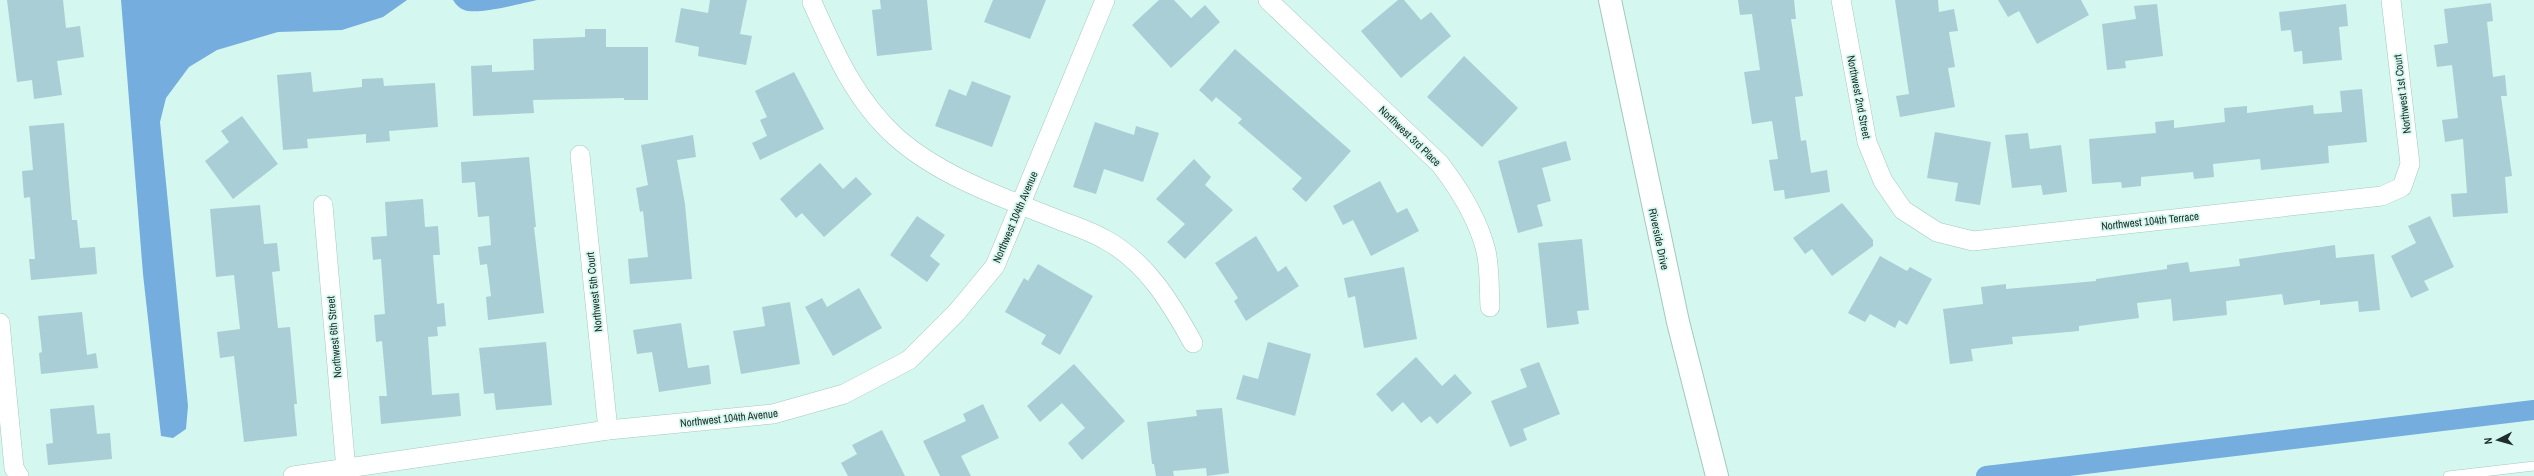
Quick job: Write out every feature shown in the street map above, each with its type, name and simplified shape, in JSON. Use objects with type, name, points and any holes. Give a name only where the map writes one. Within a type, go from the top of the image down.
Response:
[{"type":"street","name":"Northwest 104th Avenue","points":[[293,476],[346,470],[608,430],[773,414],[844,394],[909,360],[957,312],[995,266],[1106,0]]},
{"type":"street","name":"Northwest 3rd Place","points":[[1268,0],[1440,164],[1458,188],[1475,223],[1486,252],[1490,307]]},
{"type":"street","name":"Riverside Drive","points":[[1610,0],[1656,228],[1714,467]]},
{"type":"street","name":"Northwest 2nd Street","points":[[1841,0],[1867,142],[1883,181],[1903,210]]},
{"type":"street","name":"Northwest 1st Court","points":[[2391,0],[2410,164],[2402,187]]},
{"type":"street","points":[[812,2],[834,52],[862,101],[896,137],[941,169],[1020,205],[1104,239],[1136,263],[1167,296],[1193,343]]},
{"type":"street","name":"Northwest 5th Court","points":[[580,155],[608,430]]},
{"type":"street","name":"Northwest 104th Terrace","points":[[1903,210],[1937,232],[1973,241],[2382,196],[2402,187]]},
{"type":"street","name":"Northwest 6th Street","points":[[323,205],[346,470]]},
{"type":"street","points":[[0,323],[14,468],[19,476]]},
{"type":"lane","points":[[2448,476],[2534,466]]},
{"type":"water","points":[[121,0],[407,0],[383,17],[342,30],[278,32],[217,50],[189,67],[166,98],[160,122],[188,406],[186,429],[173,438],[161,436],[143,274]]},
{"type":"water","points":[[453,0],[537,0],[502,8],[483,11],[468,11],[463,10]]},
{"type":"building","points":[[7,0],[63,0],[66,28],[80,26],[84,57],[57,61],[62,95],[34,99],[32,80],[17,82]]},
{"type":"building","points":[[710,0],[747,0],[740,34],[752,36],[746,65],[698,56],[699,47],[675,42],[681,8],[708,13]]},
{"type":"building","points":[[880,0],[927,0],[932,50],[877,56],[872,10],[881,9]]},
{"type":"building","points":[[993,0],[1046,0],[1030,39],[984,22]]},
{"type":"building","points":[[1159,0],[1174,0],[1191,18],[1205,5],[1220,22],[1171,68],[1132,25]]},
{"type":"building","points":[[1398,0],[1404,0],[1421,20],[1431,12],[1451,36],[1401,78],[1361,31]]},
{"type":"building","points":[[1738,0],[1794,0],[1796,19],[1791,19],[1803,96],[1795,97],[1801,141],[1806,140],[1811,173],[1827,170],[1830,192],[1785,199],[1784,190],[1774,191],[1769,160],[1778,159],[1772,121],[1752,124],[1744,72],[1760,70],[1752,14],[1740,15]]},
{"type":"building","points":[[1895,0],[1938,0],[1939,12],[1954,9],[1958,31],[1949,32],[1955,67],[1948,68],[1955,107],[1900,117],[1896,96],[1909,94]]},
{"type":"building","points":[[1998,0],[2081,0],[2089,15],[2037,44],[2019,11],[2008,17]]},
{"type":"building","points":[[2491,3],[2493,21],[2487,22],[2493,77],[2505,75],[2507,96],[2501,96],[2512,176],[2505,177],[2508,213],[2453,217],[2451,194],[2467,193],[2463,139],[2445,142],[2442,120],[2458,118],[2452,65],[2437,67],[2434,45],[2448,43],[2444,9]]},
{"type":"building","points":[[2157,4],[2163,56],[2125,61],[2126,68],[2107,70],[2102,24],[2136,19],[2134,6]]},
{"type":"building","points":[[2346,4],[2348,26],[2339,27],[2342,60],[2303,64],[2302,51],[2294,52],[2291,30],[2281,31],[2279,12]]},
{"type":"building","points":[[585,29],[606,29],[606,47],[648,47],[648,100],[624,100],[624,98],[533,100],[534,113],[473,116],[471,66],[492,65],[492,72],[534,70],[533,39],[585,37]]},
{"type":"building","points":[[1235,49],[1351,151],[1306,202],[1292,189],[1302,178],[1238,123],[1242,119],[1216,97],[1212,102],[1199,90]]},
{"type":"building","points":[[1464,56],[1518,108],[1482,147],[1427,97]]},
{"type":"building","points":[[311,72],[313,92],[362,87],[362,79],[383,78],[384,86],[435,83],[438,127],[389,131],[390,141],[366,143],[366,134],[307,139],[308,148],[283,150],[277,75]]},
{"type":"building","points":[[794,72],[824,129],[760,160],[752,143],[767,136],[760,120],[767,117],[755,91]]},
{"type":"building","points":[[972,81],[1011,96],[992,147],[935,126],[949,89],[966,96]]},
{"type":"building","points":[[2362,89],[2367,142],[2328,146],[2329,163],[2261,170],[2260,159],[2213,164],[2214,177],[2194,179],[2193,172],[2141,177],[2141,186],[2122,188],[2121,182],[2092,184],[2089,139],[2156,133],[2155,122],[2174,120],[2174,128],[2225,122],[2224,108],[2247,106],[2247,113],[2313,105],[2314,114],[2342,112],[2340,91]]},
{"type":"building","points":[[242,116],[278,164],[233,199],[205,161],[229,142],[221,131]]},
{"type":"building","points":[[1095,122],[1134,135],[1136,126],[1159,133],[1143,182],[1104,169],[1096,194],[1073,187]]},
{"type":"building","points":[[64,123],[72,220],[77,220],[80,248],[95,247],[97,274],[31,280],[29,259],[35,259],[30,197],[24,198],[22,171],[33,170],[29,126]]},
{"type":"building","points":[[1935,132],[1991,142],[1980,205],[1955,201],[1958,183],[1927,178]]},
{"type":"building","points":[[2028,133],[2030,149],[2061,145],[2067,192],[2043,195],[2041,185],[2012,188],[2005,135]]},
{"type":"building","points":[[693,135],[696,157],[677,160],[685,204],[692,279],[630,284],[628,259],[648,257],[643,211],[640,212],[636,188],[648,185],[641,145]]},
{"type":"building","points":[[1566,141],[1571,160],[1542,168],[1551,201],[1537,205],[1543,226],[1518,233],[1498,161]]},
{"type":"building","points":[[529,157],[536,227],[534,227],[544,313],[488,320],[486,297],[491,296],[487,264],[480,265],[478,247],[491,245],[489,216],[478,217],[475,182],[462,183],[461,162]]},
{"type":"building","points":[[1194,159],[1211,177],[1205,185],[1233,210],[1185,259],[1167,242],[1185,224],[1156,199]]},
{"type":"building","points":[[820,163],[843,189],[856,177],[872,194],[824,237],[802,213],[796,218],[780,199]]},
{"type":"building","points":[[1380,181],[1397,213],[1407,208],[1419,231],[1371,256],[1353,220],[1343,225],[1333,206]]},
{"type":"building","points":[[423,199],[425,227],[438,226],[440,255],[433,255],[437,304],[444,303],[446,326],[437,327],[438,336],[428,337],[432,395],[459,393],[461,416],[381,424],[379,396],[387,396],[382,341],[376,342],[374,315],[385,314],[381,259],[373,260],[371,237],[387,236],[385,202]]},
{"type":"building","points":[[1842,203],[1873,240],[1873,246],[1832,276],[1812,249],[1805,254],[1793,238]]},
{"type":"building","points":[[260,205],[264,244],[277,243],[280,271],[272,272],[278,328],[290,327],[297,404],[294,404],[297,436],[244,442],[234,356],[220,358],[217,332],[240,329],[234,275],[216,277],[210,209]]},
{"type":"building","points":[[917,216],[945,235],[930,256],[940,264],[927,282],[890,255]]},
{"type":"building","points":[[2430,216],[2454,267],[2424,281],[2429,290],[2411,298],[2391,256],[2416,243],[2408,226]]},
{"type":"building","points":[[1256,236],[1278,272],[1286,266],[1299,286],[1246,321],[1234,301],[1238,298],[1215,263]]},
{"type":"building","points":[[1582,239],[1589,310],[1577,311],[1579,324],[1547,328],[1538,243]]},
{"type":"building","points":[[2335,245],[2336,258],[2374,254],[2380,310],[2359,312],[2358,301],[2320,305],[2320,300],[2284,305],[2282,294],[2226,301],[2227,315],[2173,321],[2171,299],[2137,303],[2139,318],[2079,326],[2079,331],[2012,337],[2013,344],[1971,349],[1973,361],[1950,364],[1943,309],[1983,304],[1981,287],[2006,284],[2006,289],[2096,281],[2096,279],[2167,269],[2167,265],[2188,262],[2190,272],[2240,266],[2239,259]]},
{"type":"building","points":[[1880,256],[1907,271],[1910,267],[1932,279],[1907,325],[1899,320],[1895,328],[1870,314],[1865,322],[1848,313]]},
{"type":"building","points":[[1038,264],[1093,296],[1060,355],[1041,344],[1046,335],[1005,312],[1024,278],[1028,281]]},
{"type":"building","points":[[1404,267],[1417,339],[1364,348],[1355,296],[1348,298],[1344,278]]},
{"type":"building","points":[[859,288],[882,328],[833,356],[805,307],[822,298],[827,307]]},
{"type":"building","points":[[790,302],[800,364],[741,374],[733,331],[765,326],[762,307]]},
{"type":"building","points":[[82,312],[87,355],[96,353],[98,368],[41,374],[39,353],[42,352],[38,316]]},
{"type":"building","points":[[681,323],[688,368],[709,365],[711,384],[659,392],[652,352],[637,354],[633,330]]},
{"type":"building","points":[[546,342],[552,405],[496,410],[494,393],[484,394],[479,348]]},
{"type":"building","points":[[1268,342],[1311,354],[1295,416],[1236,399],[1243,375],[1258,379]]},
{"type":"building","points":[[1416,357],[1442,386],[1455,374],[1472,393],[1437,424],[1430,416],[1421,423],[1403,402],[1392,412],[1376,394]]},
{"type":"building","points":[[1539,362],[1560,414],[1523,429],[1527,440],[1510,447],[1491,401],[1527,387],[1520,369]]},
{"type":"building","points":[[1074,364],[1125,421],[1082,460],[1068,443],[1085,428],[1062,403],[1040,422],[1027,406]]},
{"type":"building","points":[[983,404],[999,438],[961,456],[971,476],[940,476],[923,441],[966,421],[963,414]]},
{"type":"building","points":[[94,405],[97,434],[110,433],[112,459],[48,465],[46,444],[53,443],[50,409]]},
{"type":"building","points":[[1222,408],[1229,473],[1207,476],[1206,468],[1173,471],[1174,476],[1156,476],[1154,464],[1152,464],[1147,422],[1197,416],[1196,410]]},
{"type":"building","points":[[882,430],[905,476],[848,476],[841,463],[857,454],[852,445]]},
{"type":"waterway","points":[[1986,476],[2534,410]]}]
